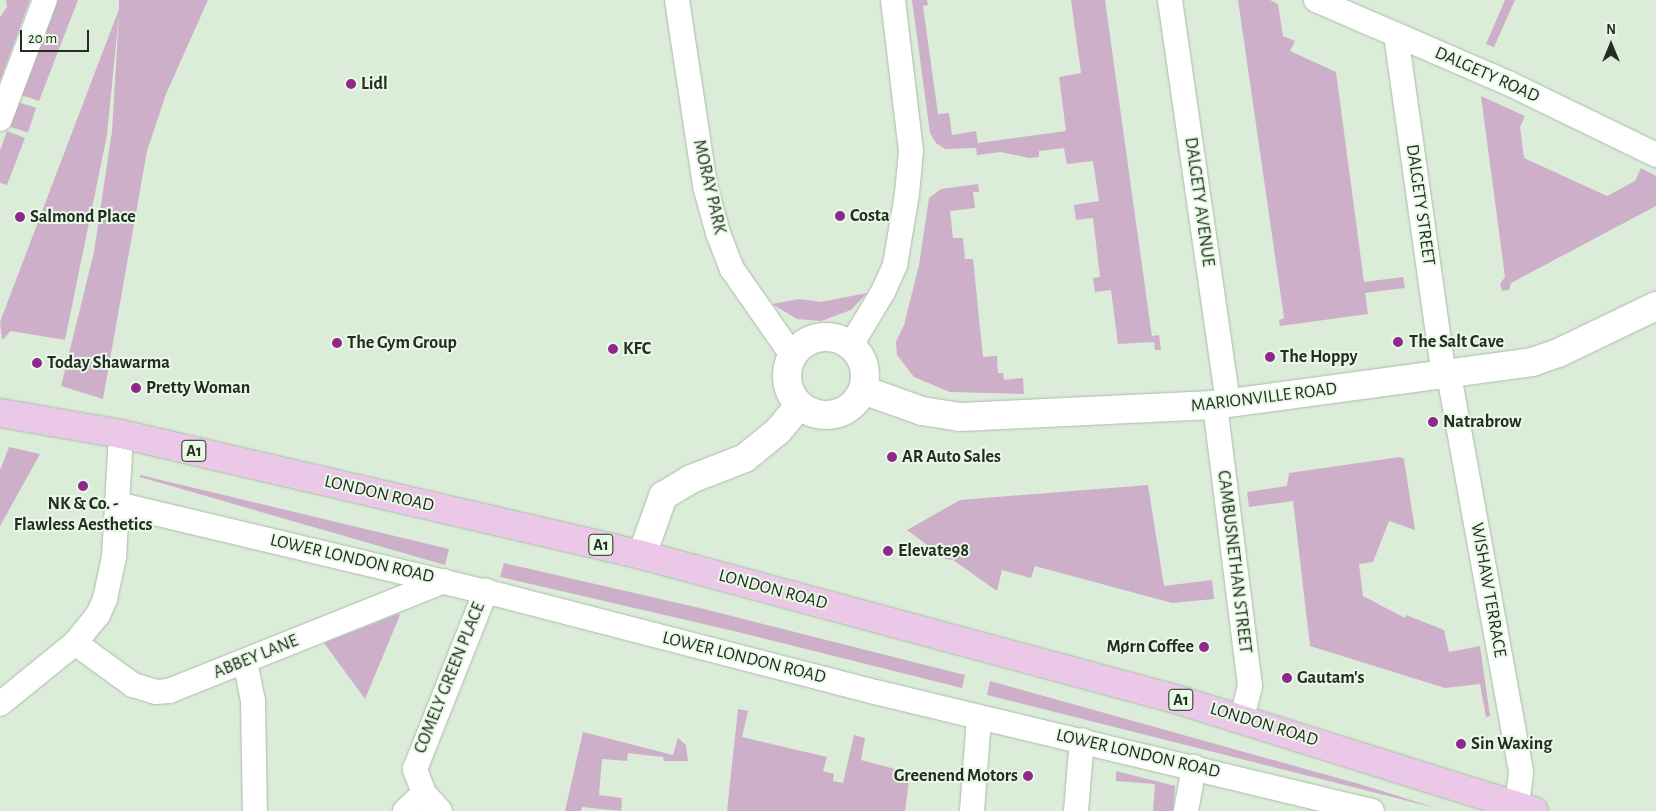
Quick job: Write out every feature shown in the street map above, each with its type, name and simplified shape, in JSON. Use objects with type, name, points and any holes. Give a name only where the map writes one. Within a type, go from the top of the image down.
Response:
[{"type":"main road","name":"LONDON ROAD","points":[[0,412],[121,434],[642,555],[1242,718],[1526,808]]},
{"type":"street","points":[[0,119],[44,0]]},
{"type":"street","name":"MORAY PARK","points":[[677,0],[709,204],[732,269],[792,355]]},
{"type":"street","points":[[851,344],[883,292],[894,265],[908,184],[911,151],[893,0]]},
{"type":"street","name":"DALGETY AVENUE","points":[[1170,0],[1221,404]]},
{"type":"street","name":"DALGETY ROAD","points":[[1316,0],[1508,83],[1656,155]]},
{"type":"street","name":"DALGETY STREET","points":[[1396,35],[1447,375]]},
{"type":"street","name":"MARIONVILLE ROAD","points":[[863,390],[922,411],[959,417],[1221,404],[1447,375],[1542,359],[1656,306]]},
{"type":"street","points":[[826,336],[851,344],[864,365],[863,390],[855,403],[843,412],[828,416],[812,414],[799,406],[788,388],[786,378],[792,355],[812,338],[826,336]]},
{"type":"street","name":"WISHAW TERRACE","points":[[1447,375],[1526,808]]},
{"type":"street","name":"CAMBUSNETHAN STREET","points":[[1221,404],[1250,686],[1242,718]]},
{"type":"street","points":[[642,555],[663,496],[691,479],[745,458],[778,430],[799,406]]},
{"type":"street","points":[[0,704],[75,642],[98,615],[110,587],[121,434]]},
{"type":"street","name":"LOWER LONDON ROAD","points":[[117,504],[486,591],[979,716],[1372,811]]},
{"type":"street","name":"ABBEY LANE","points":[[75,642],[133,685],[156,692],[169,691],[444,581]]},
{"type":"street","name":"COMELY GREEN PLACE","points":[[424,793],[415,769],[417,757],[486,591]]},
{"type":"street","points":[[245,661],[253,701],[255,811]]},
{"type":"street","points":[[972,811],[979,716]]},
{"type":"street","points":[[1076,811],[1082,740]]},
{"type":"street","points":[[1186,811],[1194,767]]},
{"type":"street","points":[[405,811],[424,793],[440,811]]},
{"type":"shaded area","points":[[6,0],[30,0],[0,81],[0,17],[7,7]]},
{"type":"shaded area","points":[[56,0],[78,0],[39,101],[21,95]]},
{"type":"shaded area","points":[[119,0],[208,0],[166,94],[147,151],[103,399],[61,386],[94,252],[112,131],[119,13],[107,135],[65,340],[11,331],[2,340],[0,322],[119,9]]},
{"type":"shaded area","points":[[912,0],[927,0],[928,5],[923,6],[938,114],[949,113],[952,135],[976,131],[978,143],[1066,131],[1059,77],[1081,73],[1071,0],[1105,0],[1151,330],[1152,336],[1159,335],[1161,350],[1155,350],[1154,342],[1118,344],[1111,290],[1095,292],[1093,278],[1100,277],[1093,218],[1076,220],[1074,205],[1099,201],[1093,161],[1067,164],[1064,148],[1039,151],[1039,157],[1029,158],[1001,152],[977,155],[976,148],[945,149],[936,143],[930,133]]},
{"type":"shaded area","points":[[1238,0],[1270,0],[1278,4],[1283,36],[1295,41],[1290,51],[1336,72],[1364,282],[1403,277],[1405,288],[1365,293],[1368,314],[1280,326],[1279,320],[1284,318]]},
{"type":"shaded area","points":[[1505,0],[1515,0],[1494,47],[1486,44]]},
{"type":"shaded area","points":[[1481,96],[1525,116],[1520,127],[1524,158],[1607,196],[1635,181],[1641,168],[1656,176],[1656,206],[1511,283],[1509,290],[1502,291],[1500,284],[1505,277]]},
{"type":"shaded area","points":[[18,102],[36,108],[28,133],[10,127]]},
{"type":"shaded area","points":[[7,131],[25,138],[7,185],[0,183],[0,151]]},
{"type":"shaded area","points":[[978,184],[979,192],[973,192],[975,208],[950,211],[953,238],[963,238],[965,259],[973,259],[983,357],[997,356],[998,373],[1003,373],[1004,380],[1023,378],[1024,394],[950,392],[914,377],[897,355],[896,342],[904,325],[919,265],[929,198],[941,189]]},
{"type":"shaded area","points":[[867,293],[851,310],[821,321],[797,319],[772,304],[799,299],[821,302]]},
{"type":"shaded area","points":[[9,447],[40,454],[0,526],[0,470]]},
{"type":"shaded area","points":[[1400,457],[1404,459],[1415,530],[1389,521],[1373,562],[1359,564],[1363,596],[1405,618],[1406,615],[1444,630],[1449,652],[1480,646],[1490,716],[1486,717],[1480,684],[1445,688],[1310,646],[1293,501],[1249,507],[1247,492],[1287,486],[1289,473]]},
{"type":"shaded area","points":[[140,475],[449,549],[445,565],[140,477]]},
{"type":"shaded area","points":[[1148,485],[1164,586],[1212,580],[1214,599],[1172,603],[1035,566],[1031,578],[1002,570],[997,591],[953,560],[946,559],[907,530],[960,500]]},
{"type":"shaded area","points":[[504,563],[704,609],[965,675],[962,688],[738,632],[500,577]]},
{"type":"shaded area","points":[[398,614],[400,615],[365,699],[324,643]]},
{"type":"shaded area","points":[[990,681],[1363,785],[1436,808],[987,695]]},
{"type":"shaded area","points":[[738,709],[748,711],[742,737],[827,757],[823,771],[834,774],[833,781],[843,783],[854,735],[865,738],[861,760],[910,773],[905,811],[727,811]]},
{"type":"shaded area","points":[[583,732],[673,755],[678,738],[686,745],[688,761],[664,761],[663,757],[628,753],[627,761],[602,759],[599,795],[622,798],[621,811],[582,807],[581,811],[565,811]]},
{"type":"shaded area","points":[[1116,771],[1175,786],[1173,811],[1153,811],[1155,784],[1116,781]]},
{"type":"place","name":"Lidl","points":[[351,84]]},
{"type":"place","name":"Costa","points":[[840,216]]},
{"type":"place","name":"Salmond Place","points":[[20,217]]},
{"type":"place","name":"The Salt Cave","points":[[1398,342]]},
{"type":"place","name":"The Gym Group","points":[[337,343]]},
{"type":"place","name":"KFC","points":[[613,349]]},
{"type":"place","name":"The Hoppy","points":[[1270,357]]},
{"type":"place","name":"Today Shawarma","points":[[37,363]]},
{"type":"place","name":"Pretty Woman","points":[[136,388]]},
{"type":"place","name":"Natrabrow","points":[[1433,422]]},
{"type":"place","name":"AR Auto Sales","points":[[892,457]]},
{"type":"place","name":"NK & Co. - Flawless Aesthetics","points":[[83,486]]},
{"type":"place","name":"Elevate98","points":[[888,551]]},
{"type":"place","name":"Mørn Coffee","points":[[1204,647]]},
{"type":"place","name":"Gautam's","points":[[1287,678]]},
{"type":"place","name":"Sin Waxing","points":[[1461,744]]},
{"type":"place","name":"Greenend Motors","points":[[1028,776]]}]
